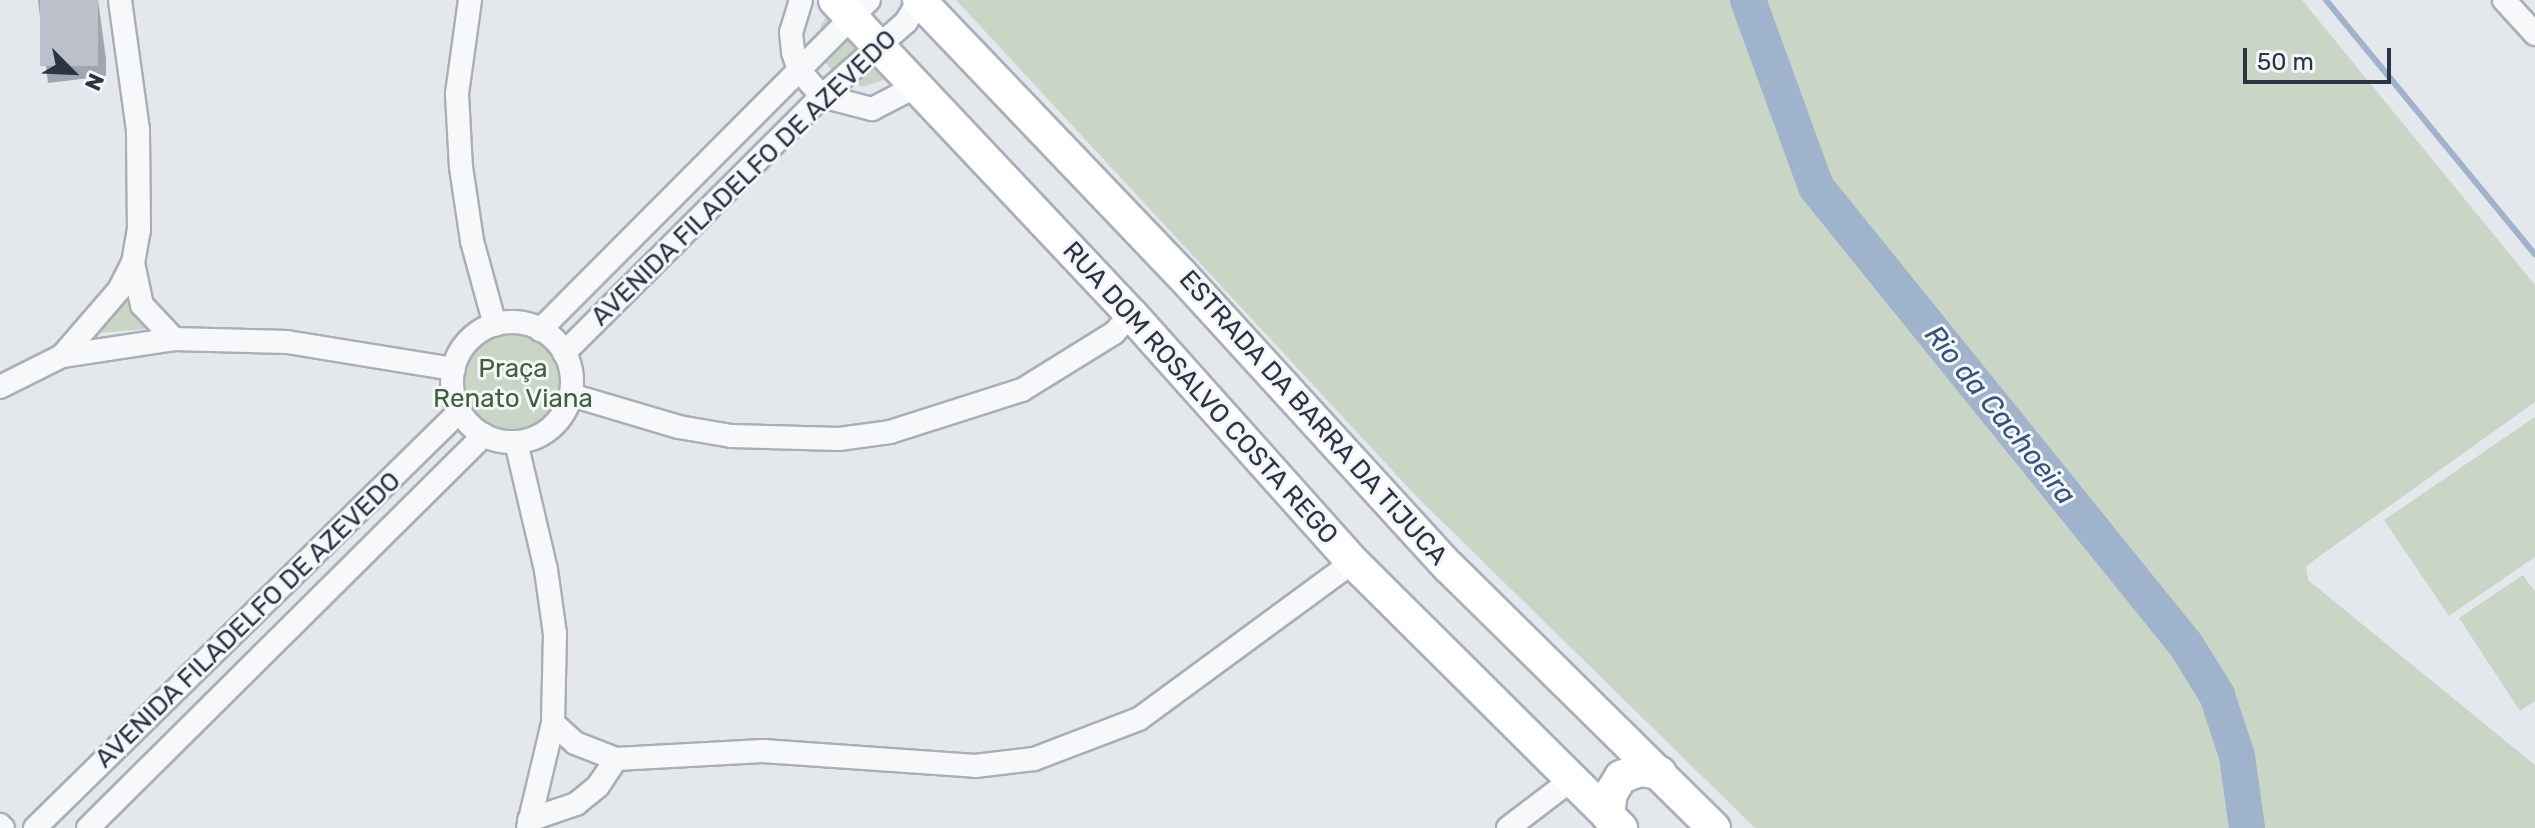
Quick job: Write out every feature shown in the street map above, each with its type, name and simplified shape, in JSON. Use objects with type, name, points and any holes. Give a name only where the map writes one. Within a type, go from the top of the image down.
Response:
[{"type":"main road","name":"ESTRADA DA BARRA DA TIJUCA","points":[[919,0],[1181,274],[1449,567],[1714,828]]},
{"type":"main road","name":"RUA DOM ROSALVO COSTA REGO","points":[[852,6],[877,45],[1131,314],[1353,562],[1570,781]]},
{"type":"main road","points":[[1615,822],[1611,793],[1621,777],[1639,770],[1660,773]]},
{"type":"main road","points":[[1570,781],[1615,822]]},
{"type":"street","points":[[120,0],[143,198],[133,263],[142,305],[174,339]]},
{"type":"street","points":[[470,0],[457,94],[461,167],[472,241],[495,325]]},
{"type":"street","points":[[801,0],[791,32],[799,70],[822,96],[872,109],[917,86]]},
{"type":"street","name":"AVENIDA FILADELFO DE AZEVEDO","points":[[564,353],[822,96],[906,22],[919,0]]},
{"type":"street","points":[[2504,0],[2535,34]]},
{"type":"street","name":"AVENIDA FILADELFO DE AZEVEDO","points":[[540,330],[799,70],[852,6]]},
{"type":"street","points":[[62,356],[94,324],[133,263]]},
{"type":"street","points":[[571,395],[679,427],[731,436],[839,439],[890,432],[1022,390],[1114,333],[1131,314]]},
{"type":"street","points":[[513,322],[540,330],[564,353],[571,395],[547,431],[516,442],[484,435],[460,411],[454,369],[469,341],[495,325],[513,322]]},
{"type":"street","points":[[0,387],[62,356],[174,339],[287,342],[454,369]]},
{"type":"street","name":"AVENIDA FILADELFO DE AZEVEDO","points":[[35,828],[460,411]]},
{"type":"street","name":"AVENIDA FILADELFO DE AZEVEDO","points":[[88,828],[484,435]]},
{"type":"street","points":[[516,442],[546,570],[555,634],[553,723],[528,824]]},
{"type":"street","points":[[553,723],[575,743],[616,759],[763,751],[975,766],[1034,759],[1139,719],[1353,562]]},
{"type":"street","points":[[528,824],[576,804],[598,786],[616,759]]},
{"type":"street","points":[[1508,828],[1570,781]]},
{"type":"green space","points":[[956,0],[2302,0],[2535,285],[2535,402],[2306,566],[2308,580],[2535,765],[2535,828],[1755,828],[1417,497]]},
{"type":"green space","points":[[829,12],[890,78],[862,87],[836,77],[820,54],[821,25]]},
{"type":"green space","points":[[128,290],[145,329],[99,333]]},
{"type":"green space","name":"Praça Renato Viana","points":[[513,335],[532,339],[548,350],[559,366],[563,385],[559,404],[548,420],[532,431],[513,435],[494,431],[478,420],[467,404],[463,385],[467,366],[478,350],[494,339]]},
{"type":"green space","points":[[2535,417],[2535,557],[2449,616],[2384,520]]},
{"type":"green space","points":[[2523,575],[2535,592],[2535,701],[2520,711],[2459,618]]},
{"type":"building","points":[[40,0],[98,0],[98,66],[40,66]]},
{"type":"waterway","name":"Rio da Cachoeira","points":[[1748,0],[1816,187],[2186,645],[2217,695],[2237,756],[2247,828]]},
{"type":"waterway","points":[[2326,0],[2535,254]]}]
